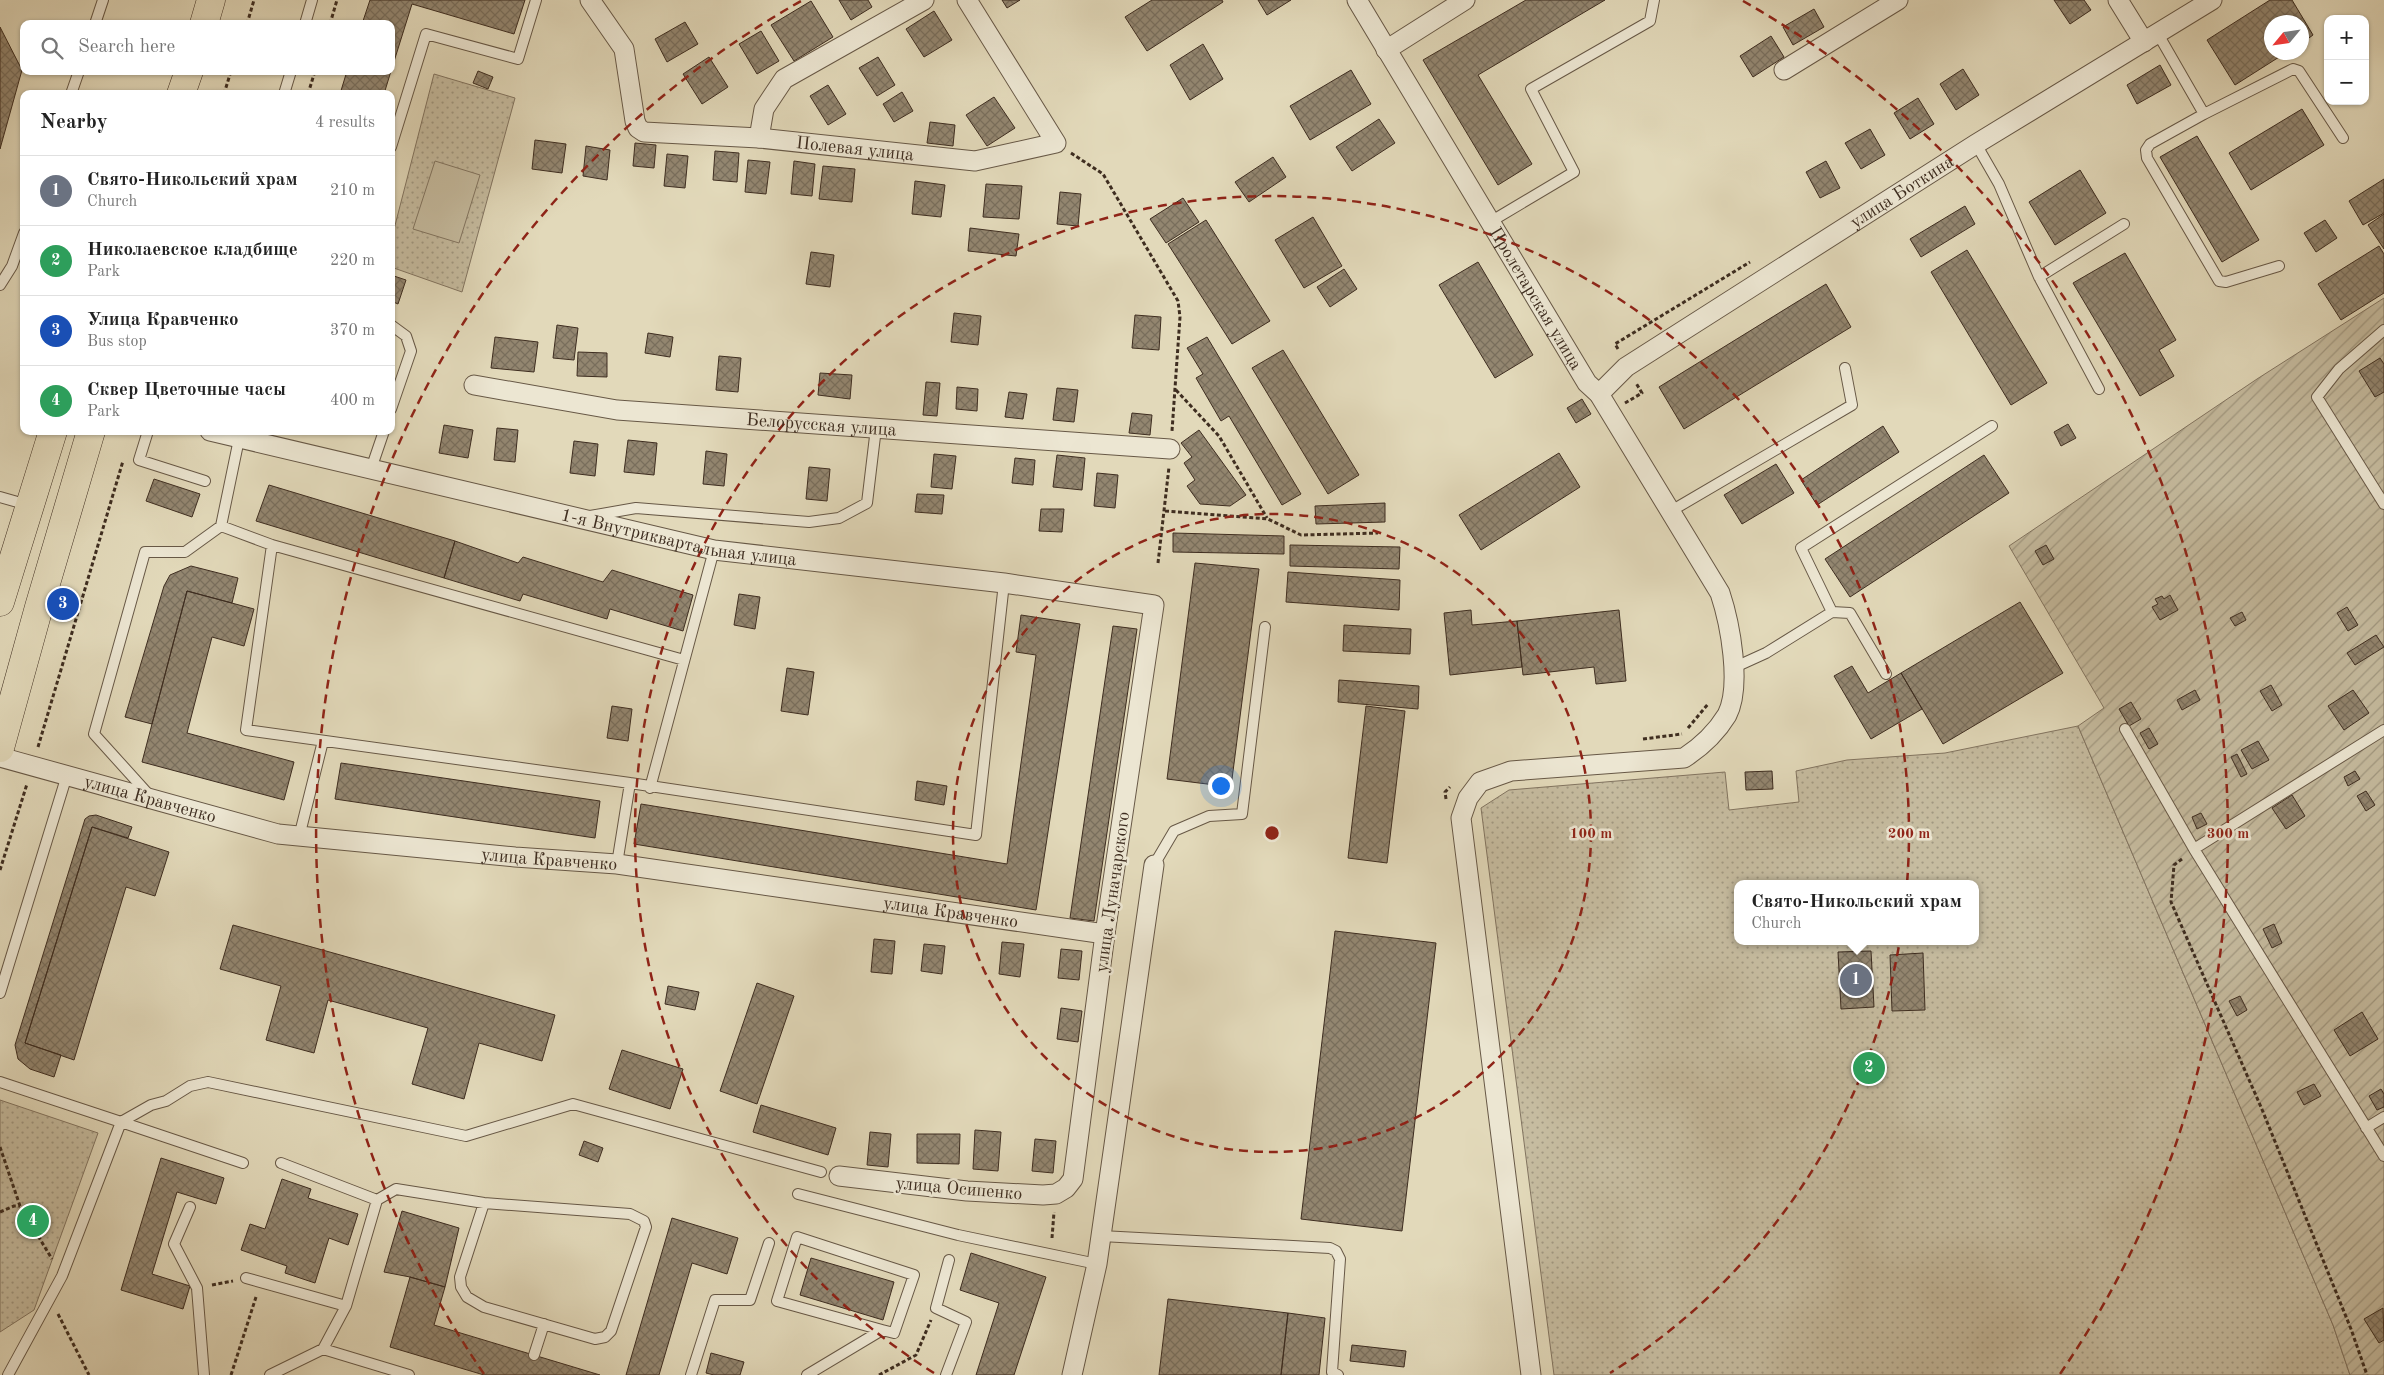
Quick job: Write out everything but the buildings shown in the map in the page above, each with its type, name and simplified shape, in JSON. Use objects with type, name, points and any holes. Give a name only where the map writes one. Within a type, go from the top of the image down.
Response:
[{"type":"main road","points":[[205,20],[211,0]]},
{"type":"main road","points":[[182,90],[187,75]]},
{"type":"main road","points":[[0,602],[52,435]]},
{"type":"main road","points":[[0,748],[39,606],[90,435]]},
{"type":"street","name":"Полевая улица","points":[[590,0],[624,48],[634,121],[638,128],[651,134],[759,138],[976,161],[1056,143]]},
{"type":"street","points":[[759,138],[764,109],[784,79],[924,0]]},
{"type":"street","points":[[967,0],[1056,143]]},
{"type":"street","name":"Пролетарская улица","points":[[1357,0],[1587,383],[1599,394],[1720,593],[1727,614],[1732,646],[1734,685],[1727,714],[1704,744],[1684,758],[1511,772],[1480,782],[1468,798],[1461,818],[1531,1375]]},
{"type":"street","points":[[1386,50],[1465,0]]},
{"type":"street","points":[[1784,70],[1898,0]]},
{"type":"street","points":[[2118,0],[2151,38]]},
{"type":"street","name":"улица Боткина","points":[[1599,394],[1626,366],[1976,144],[2212,0]]},
{"type":"street","name":"Белорусская улица","points":[[474,385],[617,410],[1170,450]]},
{"type":"street","name":"1-я Внутриквартальная улица","points":[[224,435],[714,550],[1004,584],[1154,605]]},
{"type":"street","name":"улица Луначарского","points":[[1056,1194],[1066,1188],[1073,1179],[1105,934],[1154,605]]},
{"type":"street","name":"улица Кравченко","points":[[0,757],[237,824],[299,837],[617,864],[1105,934]]},
{"type":"street","points":[[1072,1375],[1097,1264],[1154,865]]},
{"type":"street","name":"улица Осипенко","points":[[830,1174],[967,1191],[1056,1194]]},
{"type":"lane","points":[[96,20],[103,0]]},
{"type":"lane","points":[[306,20],[312,0]]},
{"type":"lane","points":[[395,134],[426,34],[518,59],[536,0]]},
{"type":"lane","points":[[1490,222],[1574,172],[1531,89],[1650,21],[1654,0]]},
{"type":"lane","points":[[2151,38],[2204,114]]},
{"type":"lane","points":[[2279,266],[2226,282],[2219,281],[2147,158],[2146,150],[2150,144],[2204,114],[2293,69],[2299,71],[2343,138]]},
{"type":"lane","points":[[72,90],[78,75]]},
{"type":"lane","points":[[285,90],[290,75]]},
{"type":"lane","points":[[1976,144],[1999,184],[2039,277],[2099,389]]},
{"type":"lane","points":[[2039,277],[2124,224]]},
{"type":"lane","points":[[0,285],[12,266],[20,244]]},
{"type":"lane","points":[[0,264],[12,266]]},
{"type":"lane","points":[[395,328],[406,336],[411,351],[395,397]]},
{"type":"lane","points":[[2384,330],[2339,369],[2317,397],[2384,504]]},
{"type":"lane","points":[[1671,511],[1852,405],[1845,368]]},
{"type":"lane","points":[[1832,612],[1802,548],[1992,426]]},
{"type":"lane","points":[[582,518],[636,508],[809,522],[839,518],[867,503],[876,428]]},
{"type":"lane","points":[[147,435],[139,460],[205,480]]},
{"type":"lane","points":[[371,469],[383,435]]},
{"type":"lane","points":[[154,801],[94,734],[145,552],[186,552],[222,526],[239,439]]},
{"type":"lane","points":[[0,497],[30,505]]},
{"type":"lane","points":[[222,526],[272,545],[684,660]]},
{"type":"lane","points":[[272,545],[246,730],[630,783],[650,788],[976,836],[1004,584]]},
{"type":"lane","points":[[650,788],[714,550]]},
{"type":"lane","points":[[1733,668],[1766,653],[1832,612],[1850,613],[1886,674]]},
{"type":"lane","points":[[1154,865],[1174,831],[1209,816],[1242,814],[1265,627]]},
{"type":"lane","points":[[2125,729],[2194,849],[2384,1156]]},
{"type":"lane","points":[[2194,849],[2384,730]]},
{"type":"lane","points":[[299,837],[323,741]]},
{"type":"lane","points":[[0,993],[67,775]]},
{"type":"lane","points":[[617,864],[630,783]]},
{"type":"lane","points":[[0,1082],[242,1163]]},
{"type":"lane","points":[[8,1375],[51,1300],[62,1276],[121,1122],[166,1101],[190,1086],[208,1082],[466,1136],[574,1104],[830,1174]]},
{"type":"lane","points":[[2366,1128],[2384,1117]]},
{"type":"lane","points":[[281,1163],[377,1200]]},
{"type":"lane","points":[[270,1375],[323,1349],[346,1306],[377,1200],[396,1189],[484,1203],[630,1214],[644,1220],[646,1227],[611,1331],[605,1337],[595,1339],[484,1307],[467,1297],[461,1287],[460,1277],[484,1203]]},
{"type":"lane","points":[[798,1194],[958,1235],[1097,1264]]},
{"type":"lane","points":[[190,1207],[174,1244],[197,1288],[204,1375]]},
{"type":"lane","points":[[1101,1236],[1330,1248],[1336,1251],[1340,1259],[1332,1372],[1338,1375]]},
{"type":"lane","points":[[807,1375],[882,1330],[894,1333],[914,1275],[797,1237],[777,1300],[882,1330]]},
{"type":"lane","points":[[691,1375],[715,1300],[750,1300],[769,1243]]},
{"type":"lane","points":[[946,1375],[966,1322],[936,1308],[949,1260]]},
{"type":"lane","points":[[246,1278],[346,1306]]},
{"type":"lane","points":[[534,1355],[544,1324]]},
{"type":"lane","points":[[323,1349],[409,1375]]},
{"type":"path","points":[[248,20],[254,0]]},
{"type":"path","points":[[331,20],[338,0]]},
{"type":"path","points":[[225,90],[231,75]]},
{"type":"path","points":[[309,90],[314,75]]},
{"type":"path","points":[[1056,143],[1103,174],[1178,301],[1180,317],[1176,390],[1165,511],[1158,563]]},
{"type":"path","points":[[1610,412],[1642,393],[1615,344],[1751,261]]},
{"type":"path","points":[[1176,390],[1218,436],[1268,519]]},
{"type":"path","points":[[0,870],[124,460]]},
{"type":"path","points":[[1165,511],[1268,519],[1301,535],[1378,533]]},
{"type":"path","points":[[1635,740],[1683,734],[1711,701]]},
{"type":"path","points":[[1446,802],[1445,792],[1456,780]]},
{"type":"path","points":[[2194,849],[2174,865],[2170,902],[2261,1107],[2352,1329],[2367,1375]]},
{"type":"path","points":[[0,1147],[20,1206],[62,1276]]},
{"type":"path","points":[[1051,1253],[1056,1194]]},
{"type":"path","points":[[0,1212],[14,1206],[20,1206]]},
{"type":"path","points":[[197,1288],[246,1278]]},
{"type":"path","points":[[231,1375],[261,1283]]},
{"type":"path","points":[[51,1300],[89,1375]]},
{"type":"path","points":[[879,1375],[916,1355],[936,1308]]},
{"type":"shaded area","points":[[434,74],[515,98],[462,292],[395,268],[395,225]]},
{"type":"shaded area","points":[[435,161],[480,175],[459,243],[413,229]]},
{"type":"shaded area","points":[[2384,298],[2384,1375],[2350,1375],[2333,1325],[2078,726],[2104,708],[2009,546],[2257,379]]},
{"type":"shaded area","points":[[2078,726],[2333,1325],[2350,1375],[1554,1375],[1481,808],[1509,790],[1725,772],[1729,810],[1799,802],[1796,771],[1847,760],[1945,753]]},
{"type":"shaded area","points":[[0,1100],[98,1133],[34,1310],[0,1332]]},
{"type":"place","name":"Улица Кравченко","points":[[63,604]]},
{"type":"place","name":"Свято-Никольский храм","points":[[1856,980]]},
{"type":"place","name":"Николаевское кладбище","points":[[1869,1068]]},
{"type":"place","name":"Сквер Цветочные часы","points":[[33,1221]]}]
